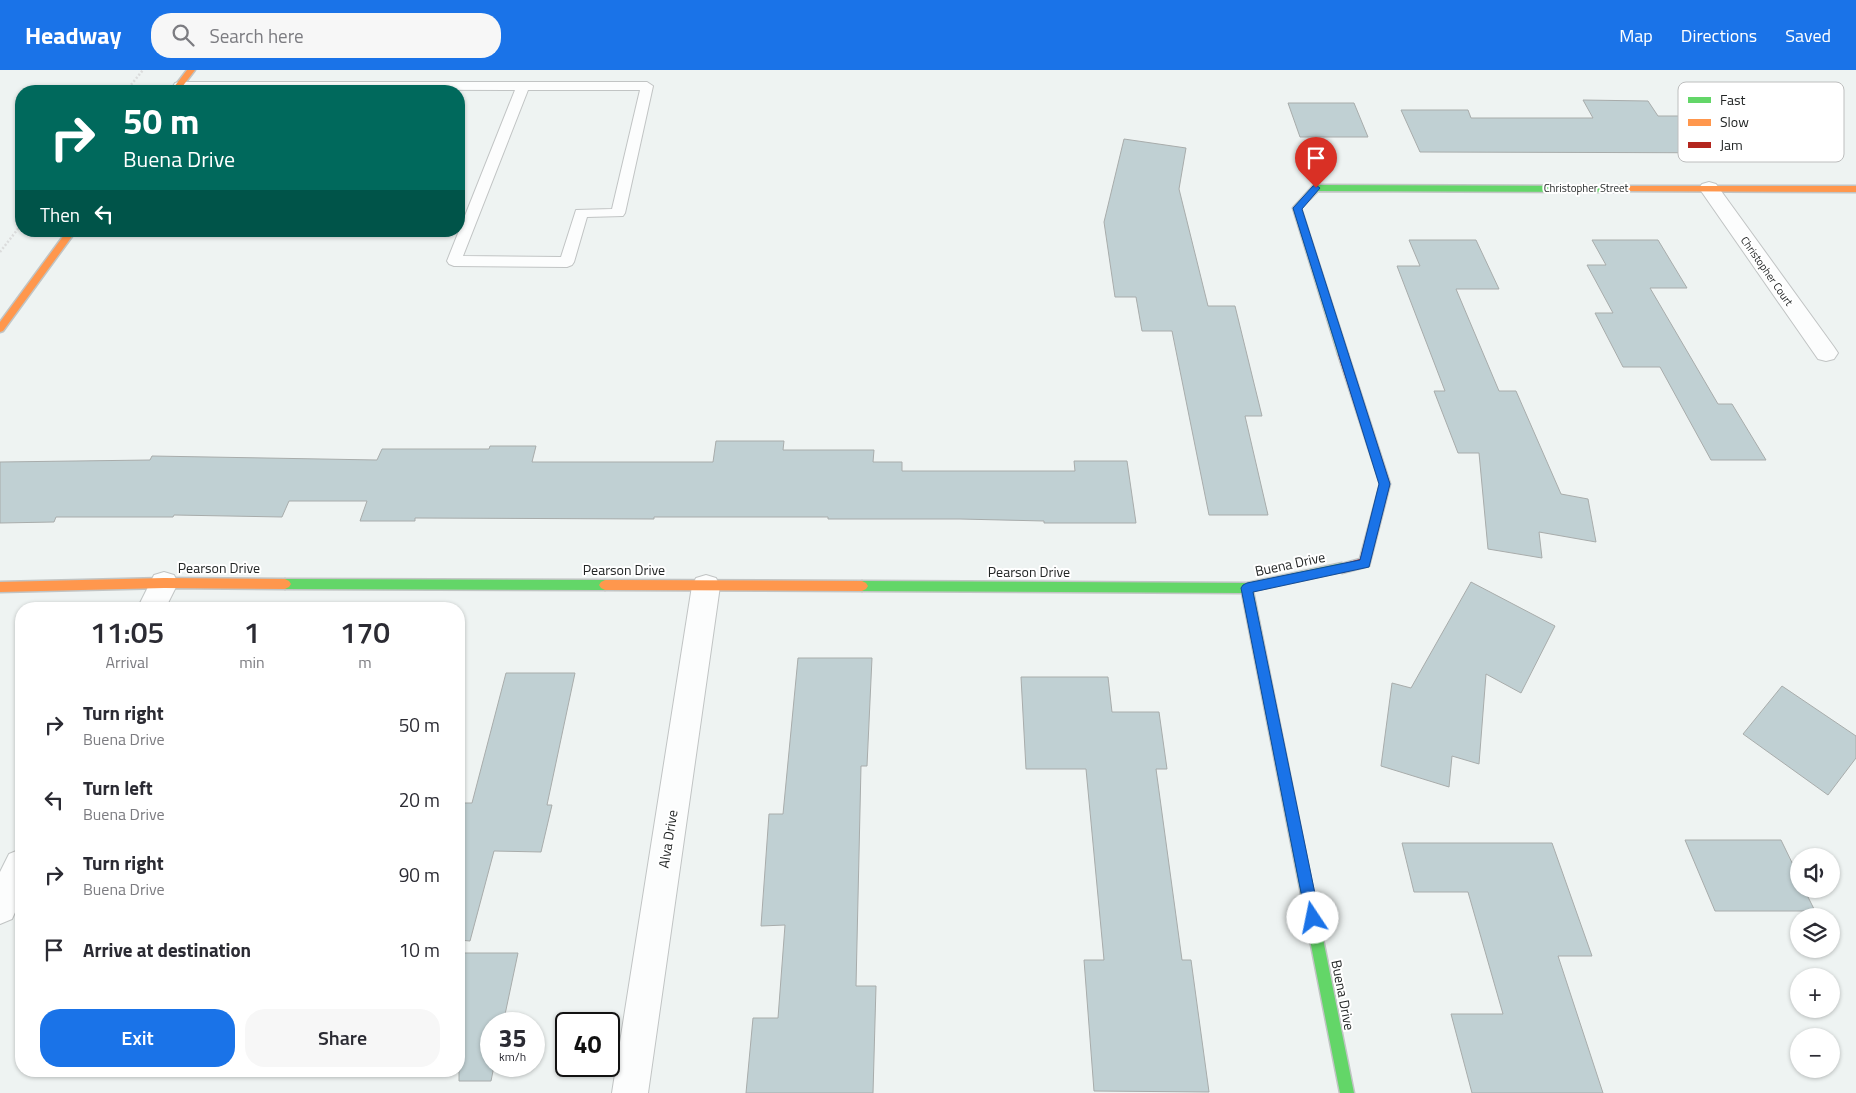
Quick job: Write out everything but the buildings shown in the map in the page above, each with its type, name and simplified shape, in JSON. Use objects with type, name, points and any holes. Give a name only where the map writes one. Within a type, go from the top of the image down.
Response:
[{"type":"street","points":[[180,85],[191,70]]},
{"type":"street","name":"Christopher Street","points":[[1316,188],[1856,188]]},
{"type":"street","name":"Buena Drive","points":[[1316,188],[1297,208],[1385,484],[1365,563],[1247,588],[1348,1093]]},
{"type":"street","name":"Christopher Court","points":[[1709,188],[1826,353]]},
{"type":"street","points":[[0,329],[68,237]]},
{"type":"street","points":[[154,602],[164,583]]},
{"type":"street","name":"Pearson Drive","points":[[0,587],[164,583],[1247,588]]},
{"type":"street","name":"Alva Drive","points":[[630,1093],[706,586]]},
{"type":"street","points":[[0,907],[15,877]]},
{"type":"lane","points":[[465,234],[523,86]]},
{"type":"lane","points":[[464,237],[454,261],[567,262],[582,213],[618,213],[647,86],[465,87]]},
{"type":"path","points":[[131,85],[143,70]]},
{"type":"path","points":[[0,252],[15,233]]},
{"type":"traffic: fast","points":[[1343,354],[1297,208],[1316,188],[1620,189]]},
{"type":"traffic: fast","points":[[862,586],[1247,588],[1342,568]]},
{"type":"traffic: fast","points":[[285,584],[605,585]]},
{"type":"traffic: fast","points":[[1247,588],[1347,1093]]},
{"type":"traffic: slow","points":[[180,85],[191,70]]},
{"type":"traffic: slow","points":[[1620,189],[1856,189]]},
{"type":"traffic: slow","points":[[0,329],[68,237]]},
{"type":"traffic: slow","points":[[0,587],[164,583],[285,584]]},
{"type":"traffic: slow","points":[[605,585],[862,586]]},
{"type":"traffic: jam","points":[[1342,568],[1365,563],[1385,484],[1343,354]]},
{"type":"route","points":[[1313,918],[1247,588],[1365,563],[1385,484],[1297,208],[1316,188]]}]
